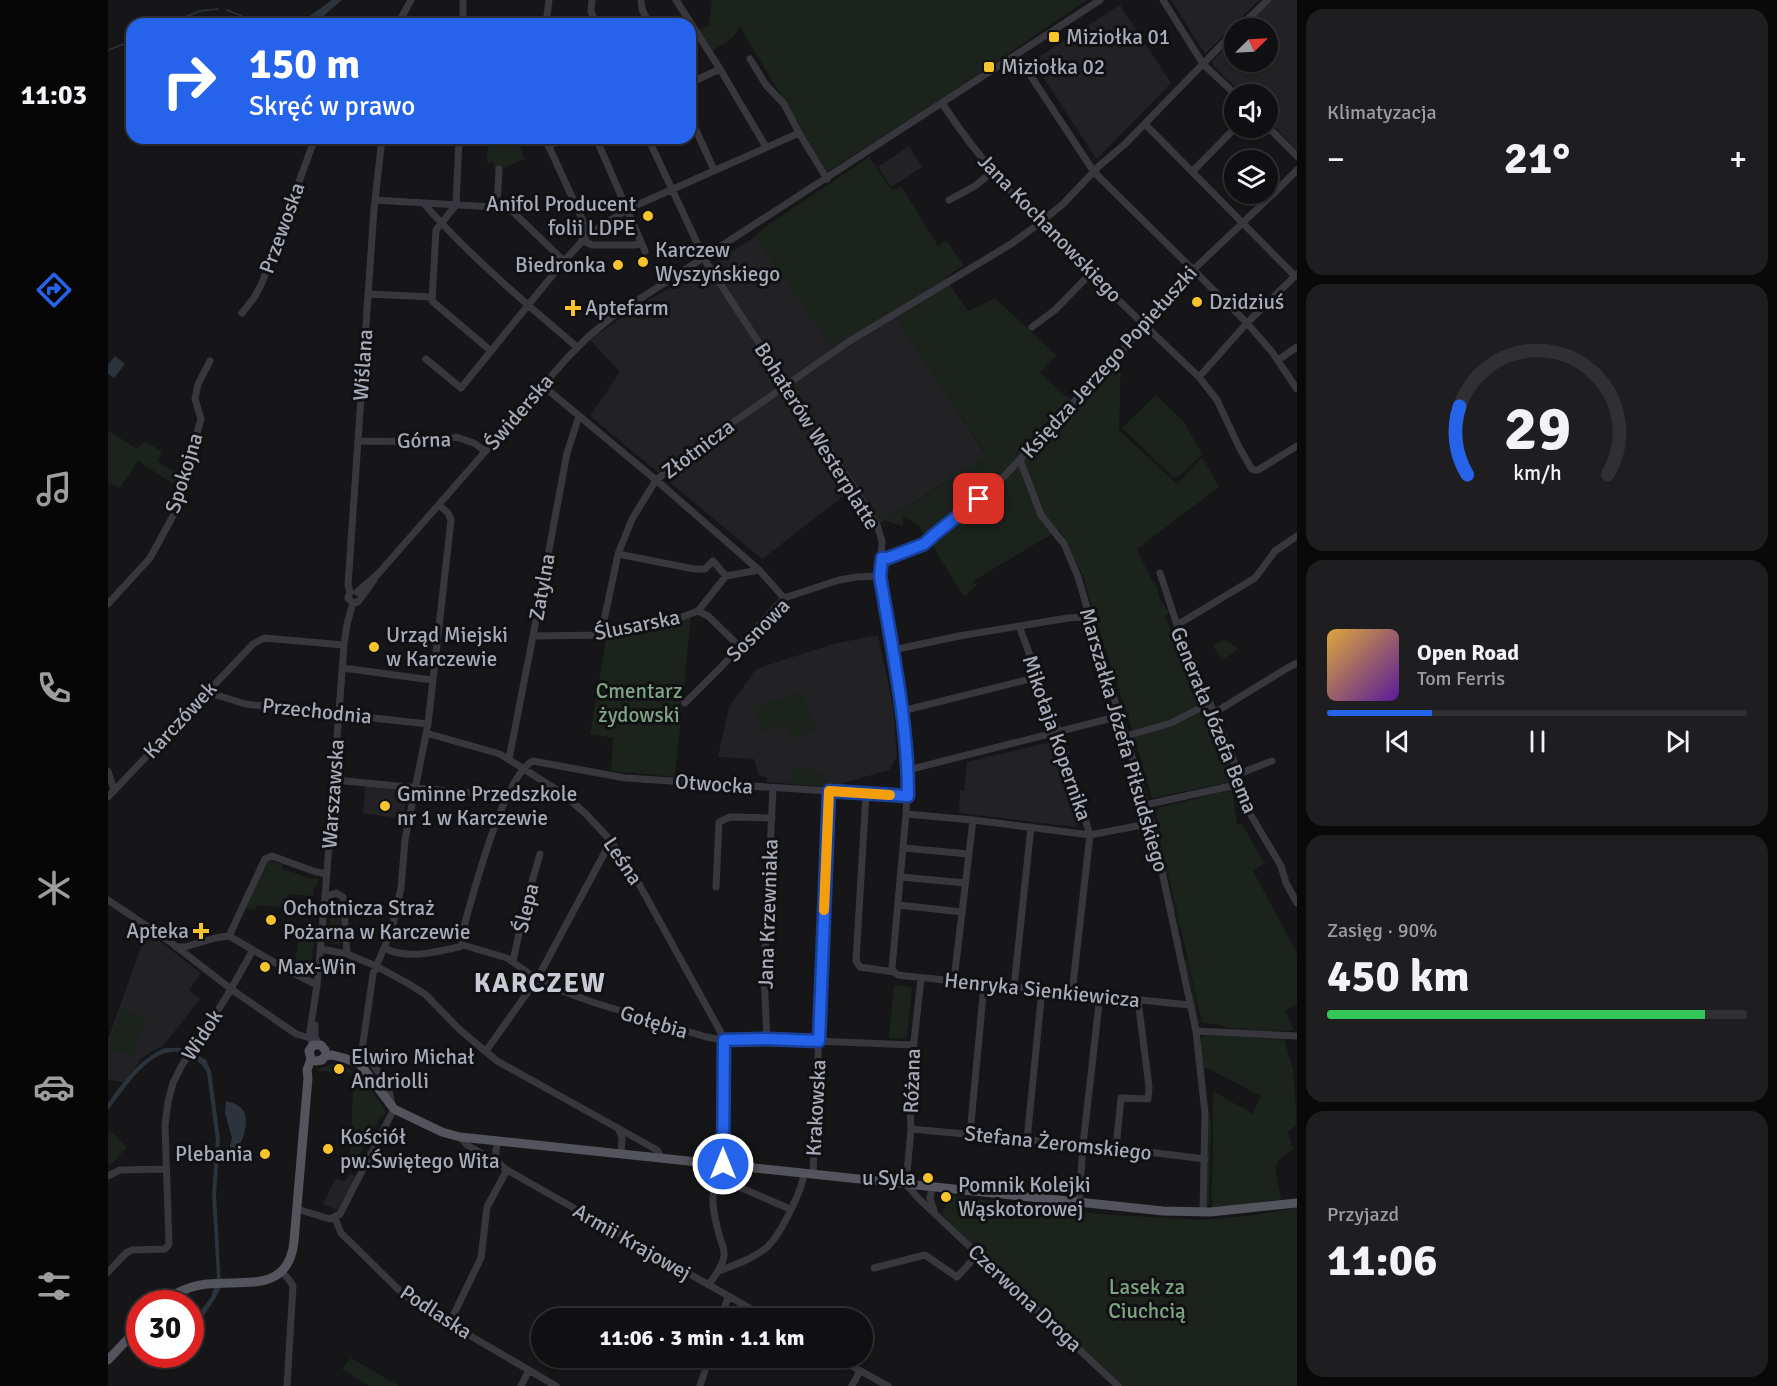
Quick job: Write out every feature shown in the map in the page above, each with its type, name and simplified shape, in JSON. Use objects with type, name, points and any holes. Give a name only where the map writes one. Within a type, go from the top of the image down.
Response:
[{"type":"main road","points":[[183,1290],[208,1284],[270,1280],[282,1272],[289,1263],[293,1250],[297,1209],[307,1070],[317,1051],[360,1064],[393,1108],[442,1132],[460,1137],[1163,1211],[1203,1212],[1297,1203]]},
{"type":"main road","points":[[108,1360],[126,1341]]},
{"type":"street","points":[[401,18],[411,0]]},
{"type":"street","points":[[463,0],[463,18]]},
{"type":"street","points":[[547,18],[549,0]]},
{"type":"street","points":[[592,0],[591,11],[594,18]]},
{"type":"street","points":[[641,0],[646,18]]},
{"type":"street","points":[[676,0],[687,18]]},
{"type":"street","name":"Świderska","points":[[353,603],[357,603],[356,594],[378,574],[542,385],[577,347],[612,317],[1100,0]]},
{"type":"street","points":[[1163,0],[1203,64],[1224,84]]},
{"type":"street","points":[[1249,18],[1268,0]]},
{"type":"street","points":[[696,31],[766,147]]},
{"type":"street","name":"Złotnicza","points":[[601,635],[618,554],[632,519],[656,480],[718,433],[848,342],[1011,244],[1040,223],[1125,144],[1224,42]]},
{"type":"street","points":[[1017,55],[1094,172],[1247,323],[1278,360],[1297,389]]},
{"type":"street","points":[[750,59],[766,85],[784,104],[826,179]]},
{"type":"street","points":[[696,80],[720,69]]},
{"type":"street","name":"Jana Kochanowskiego","points":[[942,103],[958,129],[992,172],[1090,273],[1199,377],[1217,400],[1253,470],[1258,470],[1297,446]]},
{"type":"street","points":[[1145,124],[1296,275],[1247,323],[1199,377]]},
{"type":"street","points":[[696,130],[714,170]]},
{"type":"street","points":[[426,359],[461,388],[564,261],[589,234],[628,209],[799,133]]},
{"type":"street","points":[[1278,137],[1297,156]]},
{"type":"street","points":[[1193,171],[1225,138]]},
{"type":"street","name":"Przewoska","points":[[242,313],[262,283],[313,144]]},
{"type":"street","name":"Wiślana","points":[[353,603],[348,598],[356,594],[348,585],[375,200],[381,144]]},
{"type":"street","points":[[459,144],[456,205],[436,230],[432,301],[491,351]]},
{"type":"street","points":[[552,144],[548,146],[589,234]]},
{"type":"street","points":[[599,144],[645,251]]},
{"type":"street","name":"Bohaterów Westerplatte","points":[[651,144],[704,259],[877,525],[882,541],[880,576],[902,711],[908,770],[908,796]]},
{"type":"street","points":[[497,207],[498,169]]},
{"type":"street","name":"Księdza Jerzego Popiełuszki","points":[[882,558],[888,558],[924,544],[994,487],[1145,326],[1193,270],[1297,170]]},
{"type":"street","points":[[949,200],[975,186],[992,172]]},
{"type":"street","points":[[375,200],[509,208],[564,261]]},
{"type":"street","points":[[424,204],[441,224],[528,306],[577,347]]},
{"type":"street","points":[[582,240],[592,245],[636,245],[641,242]]},
{"type":"street","points":[[1032,327],[1055,310],[1090,273]]},
{"type":"street","points":[[368,294],[432,297]]},
{"type":"street","points":[[1278,360],[1297,347]]},
{"type":"street","name":"Spokojna","points":[[108,604],[150,558],[180,503],[201,419],[195,399],[198,384],[210,361]]},
{"type":"street","points":[[542,385],[759,570],[784,598]]},
{"type":"street","name":"Zatylna","points":[[509,759],[567,453],[579,416]]},
{"type":"street","name":"Górna","points":[[358,441],[439,442],[456,437],[474,443],[485,452]]},
{"type":"street","name":"Marszałka Józefa Piłsudskiego","points":[[1020,460],[1041,515],[1064,544],[1078,577],[1088,612],[1087,617],[1152,823],[1196,1031],[1205,1113],[1203,1212]]},
{"type":"street","points":[[360,1064],[376,966],[392,929],[401,888],[405,840],[428,724],[451,520],[448,513],[439,505]]},
{"type":"street","points":[[1177,625],[1255,578],[1275,551],[1297,536]]},
{"type":"street","points":[[618,554],[705,569],[713,561],[726,576],[759,570]]},
{"type":"street","name":"Generała Józefa Bema","points":[[1160,573],[1177,625],[1233,758],[1246,807],[1281,866],[1285,881],[1296,900]]},
{"type":"street","name":"Ślusarska","points":[[533,636],[601,635],[682,617],[698,611],[726,576]]},
{"type":"street","name":"Sosnowa","points":[[685,703],[784,598],[839,580],[880,576]]},
{"type":"street","name":"Warszawska","points":[[317,1051],[314,1011],[321,948],[344,645],[353,603]]},
{"type":"street","points":[[698,611],[708,616],[739,646]]},
{"type":"street","points":[[893,650],[960,636],[1068,618],[1087,617]]},
{"type":"street","name":"Mikołaja Kopernika","points":[[1019,626],[1059,733],[1090,835],[1072,993]]},
{"type":"street","name":"Karczówek","points":[[108,797],[253,644],[264,638],[344,645]]},
{"type":"street","points":[[1214,713],[1297,663]]},
{"type":"street","points":[[343,668],[432,680]]},
{"type":"street","points":[[902,711],[1038,677]]},
{"type":"street","name":"Przechodnia","points":[[207,692],[245,704],[428,724]]},
{"type":"street","points":[[1126,736],[1176,722],[1210,703]]},
{"type":"street","points":[[908,770],[1120,716]]},
{"type":"street","name":"Leśna","points":[[426,733],[483,748],[509,759],[571,800],[599,827],[639,884],[668,933],[724,1040]]},
{"type":"street","name":"Otwocka","points":[[523,767],[529,762],[537,761],[625,778],[908,796]]},
{"type":"street","points":[[1238,774],[1272,761]]},
{"type":"street","points":[[463,945],[461,937],[488,843],[523,767]]},
{"type":"street","points":[[108,771],[114,790]]},
{"type":"street","points":[[334,780],[494,795],[506,800]]},
{"type":"street","points":[[1145,805],[1240,784]]},
{"type":"street","name":"Jana Krzewniaka","points":[[767,1039],[764,975],[773,788]]},
{"type":"street","name":"Krakowska","points":[[719,1271],[751,1258],[767,1247],[777,1234],[808,1173],[819,1041],[829,791]]},
{"type":"street","name":"Henryka Sienkiewicza","points":[[866,794],[856,961],[860,968],[921,978],[1190,1005]]},
{"type":"street","points":[[894,972],[892,968],[908,796]]},
{"type":"street","points":[[906,814],[1090,835],[1152,823]]},
{"type":"street","points":[[716,887],[719,822],[730,817],[772,818]]},
{"type":"street","points":[[954,980],[973,820]]},
{"type":"street","points":[[1014,987],[1031,827]]},
{"type":"street","points":[[486,1051],[537,979],[611,841]]},
{"type":"street","points":[[903,848],[969,854]]},
{"type":"street","name":"Ślepa","points":[[513,961],[525,906],[540,854]]},
{"type":"street","points":[[229,936],[265,859],[268,857],[272,856],[327,874]]},
{"type":"street","points":[[901,877],[965,884]]},
{"type":"street","points":[[325,897],[336,893],[343,897],[346,954]]},
{"type":"street","points":[[108,900],[317,1051]]},
{"type":"street","points":[[899,905],[962,912]]},
{"type":"street","points":[[176,947],[229,936],[293,974],[317,985]]},
{"type":"street","name":"Gołębia","points":[[384,948],[410,955],[463,945],[513,961],[537,979],[556,989],[592,1002],[696,1034],[724,1040],[767,1039]]},
{"type":"street","points":[[321,948],[346,954],[376,966],[409,984],[426,995],[459,1029],[497,1061],[657,1150],[662,1159]]},
{"type":"street","name":"Widok","points":[[108,1272],[126,1253],[132,1250],[165,1249],[169,1244],[165,1125],[168,1102],[174,1083],[190,1053],[253,950]]},
{"type":"street","name":"Różana","points":[[906,1184],[911,1128],[909,1087],[921,978]]},
{"type":"street","points":[[970,1134],[984,985]]},
{"type":"street","points":[[1027,1140],[1042,990]]},
{"type":"street","points":[[1079,1202],[1100,995]]},
{"type":"street","points":[[1116,1148],[1121,1098],[1148,1099],[1149,1087],[1138,1000]]},
{"type":"street","points":[[1196,1031],[1297,1036]]},
{"type":"street","points":[[767,1039],[913,1045]]},
{"type":"street","points":[[708,1285],[719,1271],[725,1254],[712,1212],[713,1188],[723,1164],[724,1040]]},
{"type":"street","points":[[297,1209],[326,1218],[335,1218],[340,1215],[393,1108],[388,1087],[369,1058],[363,1054]]},
{"type":"street","points":[[618,1128],[622,1138],[621,1154]]},
{"type":"street","name":"Stefana Żeromskiego","points":[[911,1128],[1205,1159]]},
{"type":"street","points":[[460,1137],[467,1145],[488,1157]]},
{"type":"street","name":"Armii Krajowej","points":[[498,1141],[495,1157],[499,1164],[507,1170],[748,1308]]},
{"type":"street","points":[[108,1176],[120,1170],[166,1168]]},
{"type":"street","points":[[449,1324],[481,1258],[487,1207],[507,1170]]},
{"type":"street","points":[[716,1177],[790,1209]]},
{"type":"street","name":"Czerwona Droga","points":[[906,1184],[923,1203],[1118,1386]]},
{"type":"street","points":[[923,1203],[921,1194],[928,1186]]},
{"type":"street","points":[[928,1186],[935,1213]]},
{"type":"street","name":"Podlaska","points":[[335,1218],[341,1233],[416,1304],[556,1386]]},
{"type":"street","points":[[725,1254],[741,1262]]},
{"type":"street","points":[[874,1268],[925,1255],[957,1277],[978,1254]]},
{"type":"street","points":[[282,1272],[291,1281],[292,1286],[287,1386]]},
{"type":"street","points":[[724,1308],[728,1297]]},
{"type":"street","points":[[700,1386],[706,1368]]},
{"type":"street","points":[[855,1368],[888,1386]]},
{"type":"street","points":[[521,1386],[529,1370]]},
{"type":"street","points":[[852,1386],[860,1371]]},
{"type":"shaded area","points":[[332,0],[342,0],[321,18],[307,18]]},
{"type":"shaded area","points":[[1171,0],[1259,0],[1241,18],[1224,18],[1224,35],[1205,54]]},
{"type":"shaded area","points":[[1273,0],[1297,0],[1297,150],[1278,130],[1278,84],[1232,84],[1211,63],[1224,48],[1224,72],[1278,72],[1278,18],[1254,18]]},
{"type":"shaded area","points":[[1120,5],[1171,83],[1096,158],[1037,68],[1042,65],[1037,58]]},
{"type":"shaded area","points":[[909,146],[922,167],[891,187],[878,167]]},
{"type":"shaded area","points":[[756,236],[835,351],[894,314],[987,456],[877,525],[853,489],[762,559],[590,416],[620,372],[590,340],[636,307],[716,262]]},
{"type":"shaded area","points":[[115,356],[125,364],[114,378],[108,374],[108,365]]},
{"type":"shaded area","points":[[878,635],[893,707],[897,757],[889,770],[830,787],[767,782],[767,777],[759,776],[754,759],[718,757],[729,707],[756,669],[833,644]]},
{"type":"shaded area","points":[[1054,741],[1080,823],[1075,827],[959,813],[960,790],[964,791],[967,762]]},
{"type":"shaded area","name":"Gminne Przedszkole nr 1 w Karczewie","points":[[365,786],[407,789],[402,819],[363,813]]},
{"type":"shaded area","points":[[150,934],[201,973],[189,990],[200,999],[163,1046],[141,1059],[124,1082],[108,1080],[108,1039],[141,947]]},
{"type":"shaded area","points":[[165,1048],[185,1048],[206,1060],[211,1071],[220,1139],[216,1194],[221,1287],[204,1315],[204,1306],[211,1297],[217,1277],[212,1194],[216,1140],[207,1073],[204,1067],[191,1057],[178,1052],[166,1053],[154,1058],[143,1067],[108,1110],[108,1103],[133,1071]]},
{"type":"shaded area","points":[[226,1101],[243,1110],[246,1121],[241,1143],[229,1156],[232,1138],[225,1113]]},
{"type":"shaded area","points":[[351,1173],[359,1179],[342,1212],[323,1204],[335,1179],[345,1181]]},
{"type":"green space","points":[[712,0],[1087,0],[940,100],[827,172],[740,27],[732,38],[712,51],[698,30],[709,25]]},
{"type":"green space","points":[[488,144],[519,144],[525,159],[495,170],[492,161],[487,163]]},
{"type":"green space","points":[[869,157],[892,190],[901,186],[938,246],[946,240],[964,265],[945,278],[968,311],[995,298],[1056,355],[1040,373],[1076,405],[1121,359],[1119,430],[1177,484],[1202,457],[1219,487],[1137,549],[1151,579],[1155,582],[1161,602],[1170,612],[1165,616],[1220,744],[1224,743],[1231,760],[1235,781],[1152,798],[1083,576],[1059,530],[973,581],[977,585],[964,597],[918,525],[903,516],[903,526],[883,520],[987,455],[894,314],[835,351],[756,236],[761,230]]},
{"type":"green space","points":[[1156,395],[1184,422],[1202,454],[1181,475],[1174,478],[1122,428]]},
{"type":"green space","points":[[108,430],[137,449],[145,441],[162,452],[158,462],[183,477],[180,488],[138,461],[120,488],[108,482]]},
{"type":"green space","name":"Cmentarz żydowski","points":[[691,616],[675,777],[611,771],[613,738],[590,734],[606,639]]},
{"type":"green space","points":[[1224,639],[1239,649],[1222,660],[1213,646]]},
{"type":"green space","points":[[802,691],[816,730],[792,739],[786,724],[763,732],[754,708]]},
{"type":"green space","points":[[809,767],[812,773],[820,770],[834,787],[792,784],[794,769]]},
{"type":"green space","points":[[1232,789],[1237,824],[1242,824],[1264,863],[1253,871],[1297,953],[1297,1004],[1285,1011],[1294,1030],[1231,1028],[1202,1022],[1163,850],[1180,931],[1182,945],[1178,937],[1180,935],[1175,911],[1172,909],[1173,901],[1156,830],[1160,836],[1156,813],[1159,808]]},
{"type":"green space","points":[[269,861],[282,864],[283,869],[318,879],[313,896],[288,894],[287,908],[258,905],[254,910],[246,908]]},
{"type":"green space","points":[[331,906],[340,907],[341,942],[338,945],[328,940]]},
{"type":"green space","points":[[298,941],[314,942],[310,978],[294,969],[293,966],[295,966]]},
{"type":"green space","points":[[1182,945],[1192,982],[1199,1021],[1203,1027],[1198,1023],[1195,1008],[1193,1008],[1192,992],[1184,964],[1186,961]]},
{"type":"green space","points":[[894,985],[912,987],[907,1037],[904,1039],[889,1038]]},
{"type":"green space","points":[[122,1009],[146,1017],[133,1056],[109,1048]]},
{"type":"green space","points":[[1206,1035],[1284,1039],[1293,1069],[1297,1124],[1288,1132],[1293,1149],[1279,1160],[1275,1167],[1281,1199],[1211,1207],[1213,1200],[1211,1199],[1213,1091],[1253,1114],[1261,1096],[1207,1068],[1203,1069],[1200,1043]]},
{"type":"green space","points":[[335,1063],[360,1074],[386,1112],[384,1116],[381,1116],[349,1173],[354,1073],[317,1071]]},
{"type":"green space","points":[[1205,1096],[1211,1124],[1209,1204],[1206,1204],[1208,1137]]},
{"type":"green space","points":[[111,1132],[127,1147],[111,1165],[108,1162],[108,1135]]},
{"type":"green space","name":"Lasek za Ciuchcią","points":[[952,1196],[1098,1214],[1204,1220],[1297,1208],[1297,1386],[1118,1386],[978,1254],[941,1213]]},
{"type":"green space","points":[[351,1358],[399,1386],[369,1386],[342,1369]]},
{"type":"waterway","points":[[183,18],[200,11],[218,9]]},
{"type":"waterway","points":[[227,10],[246,18]]},
{"type":"waterway","points":[[108,50],[126,43]]},
{"type":"slow traffic","points":[[824,910],[829,791],[890,795]]},
{"type":"place","name":"Miziołka 01","points":[[1054,37]]},
{"type":"place","name":"Miziołka 02","points":[[989,67]]},
{"type":"place","name":"Anifol Producent folii LDPE","points":[[648,216]]},
{"type":"place","name":"Karczew Wyszyńskiego","points":[[643,262]]},
{"type":"place","name":"Biedronka","points":[[618,265]]},
{"type":"place","name":"Dzidziuś","points":[[1197,302]]},
{"type":"place","name":"Aptefarm","points":[[573,308]]},
{"type":"place","name":"Urząd Miejski w Karczewie","points":[[374,647]]},
{"type":"place","name":"Gminne Przedszkole nr 1 w Karczewie","points":[[385,806]]},
{"type":"place","name":"Ochotnicza Straż Pożarna w Karczewie","points":[[271,920]]},
{"type":"place","name":"Apteka","points":[[201,931]]},
{"type":"place","name":"Max-Win","points":[[265,967]]},
{"type":"place","name":"Elwiro Michał Andriolli","points":[[339,1069]]},
{"type":"place","name":"Kościół pw.Świętego Wita","points":[[328,1149]]},
{"type":"place","name":"Plebania","points":[[265,1154]]},
{"type":"place","name":"u Syla","points":[[928,1178]]},
{"type":"place","name":"Pomnik Kolejki Wąskotorowej","points":[[946,1197]]},
{"type":"district","name":"KARCZEW","points":[[540,983]]},
{"type":"route","points":[[723,1164],[724,1040],[819,1041],[829,791],[908,796],[908,770],[902,711],[880,576],[882,558],[888,558],[924,544],[979,499]]}]
